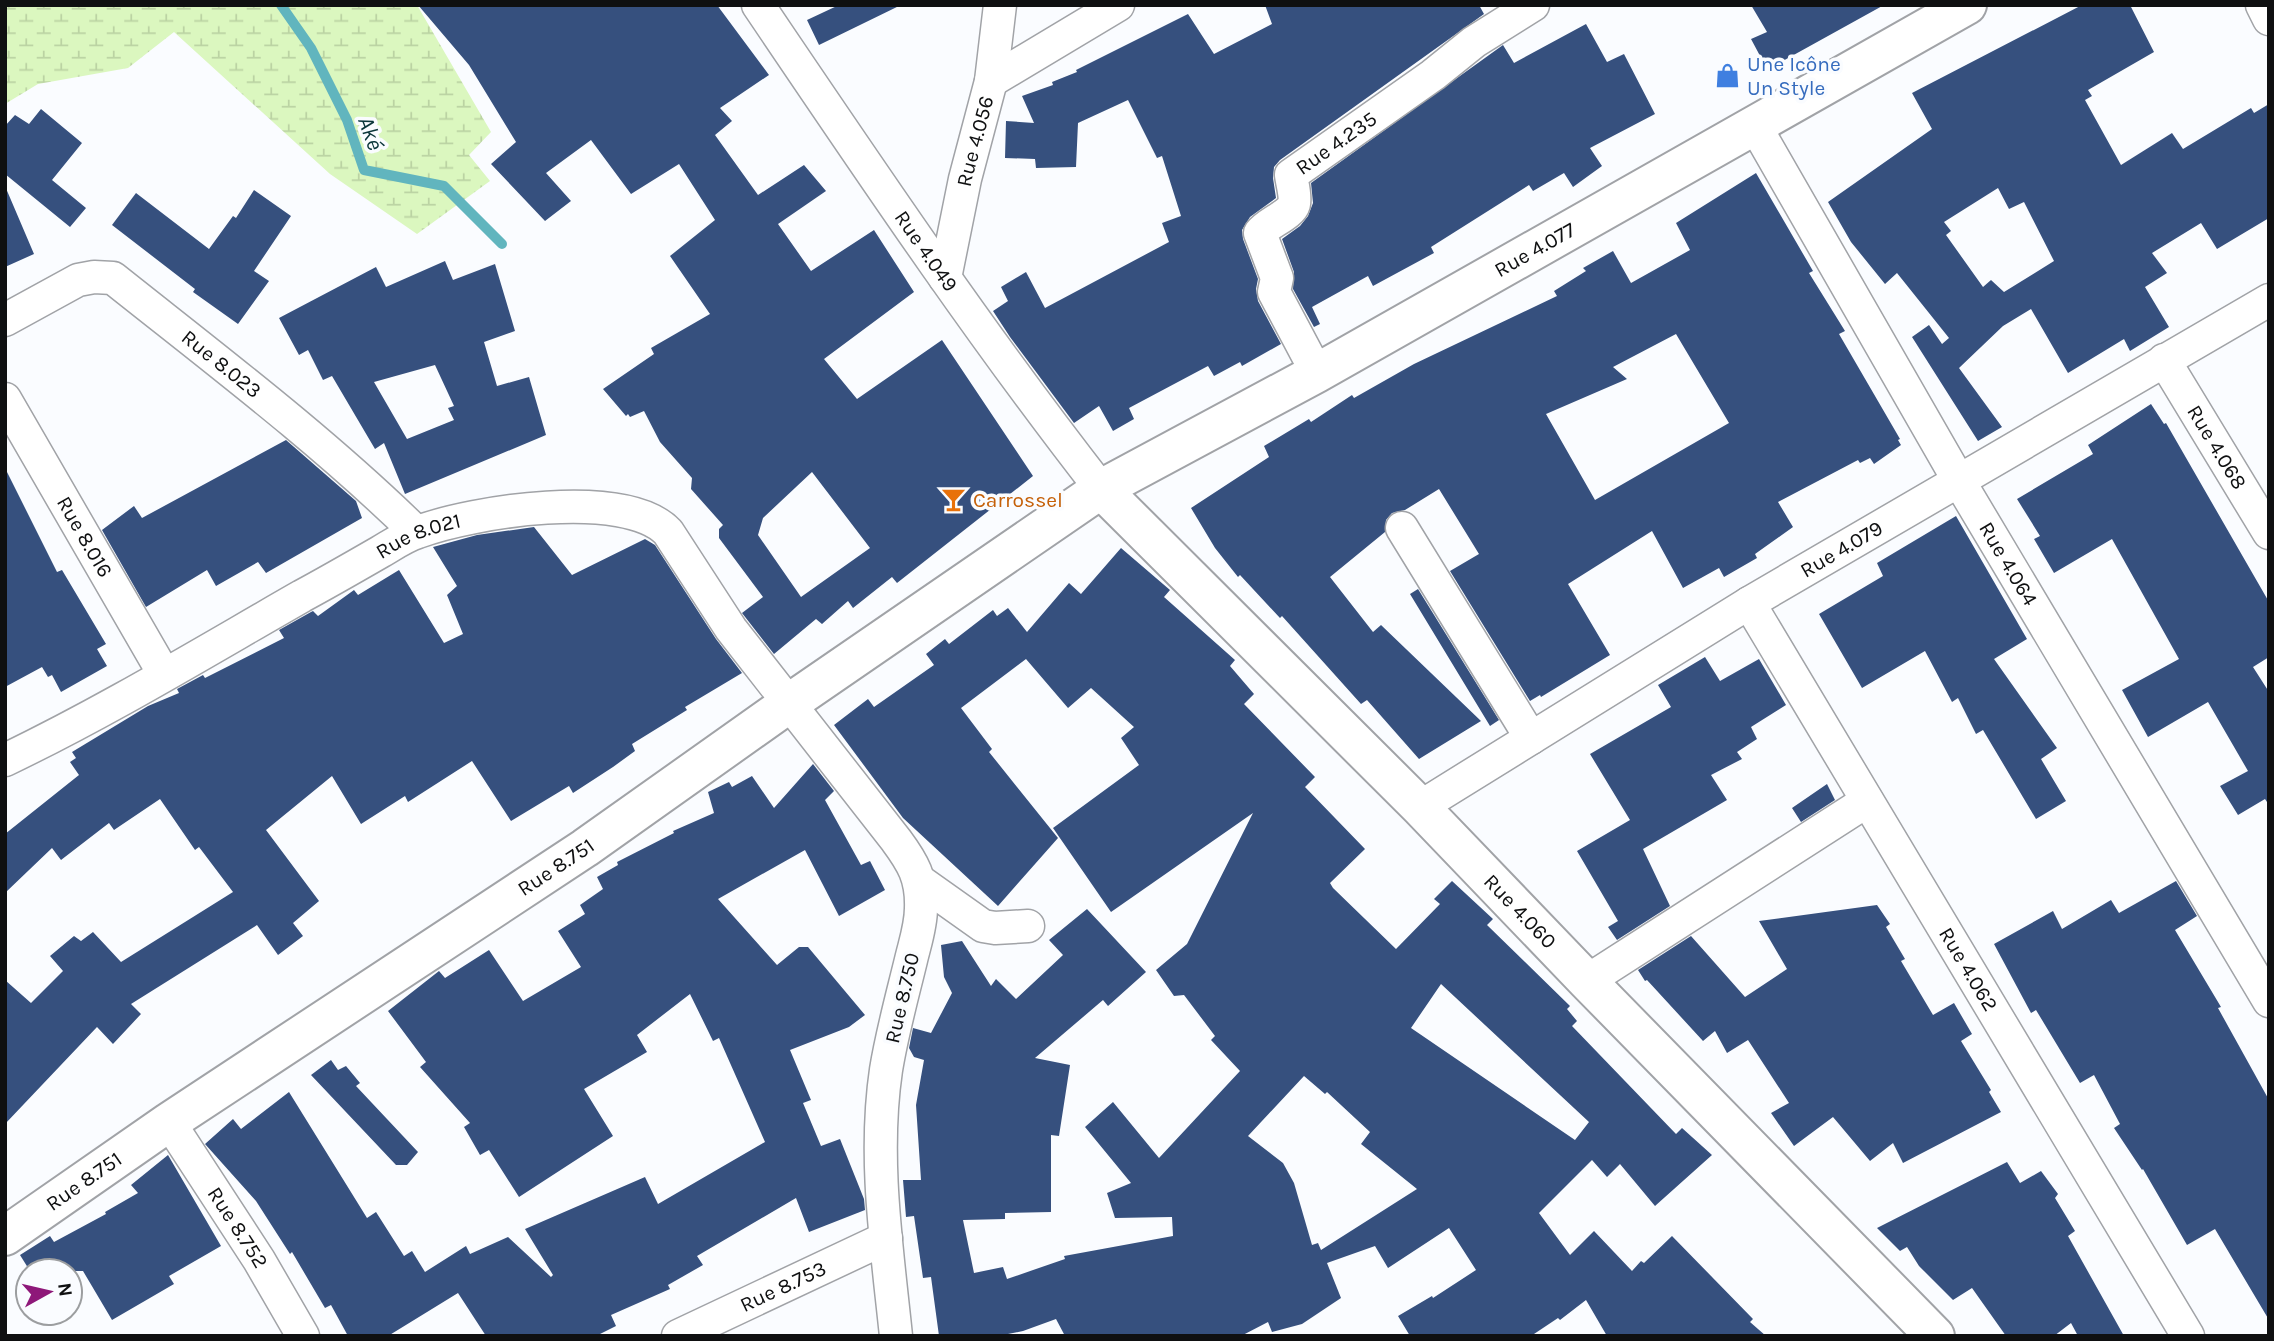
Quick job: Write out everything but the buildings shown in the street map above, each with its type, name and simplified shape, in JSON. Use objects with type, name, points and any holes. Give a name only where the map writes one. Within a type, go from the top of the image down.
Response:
[{"type":"main road","name":"Rue 4.077","points":[[1101,489],[1317,373],[1754,124],[1947,10]]},
{"type":"main road","name":"Rue 8.751","points":[[5,1237],[169,1122],[585,848],[788,704],[1101,489]]},
{"type":"main road","name":"Rue 4.060","points":[[1101,489],[1420,807],[1936,1336]]},
{"type":"street","name":"Rue 4.049","points":[[758,5],[945,278],[1051,425],[1101,489]]},
{"type":"street","name":"Rue 4.056","points":[[945,278],[965,179],[990,81],[1000,5]]},
{"type":"street","points":[[990,81],[1118,5]]},
{"type":"street","name":"Rue 4.235","points":[[1317,373],[1274,292],[1277,278],[1259,233],[1294,204],[1292,175],[1433,75],[1474,42],[1533,5]]},
{"type":"street","points":[[2262,5],[2269,19]]},
{"type":"street","name":"Rue 4.064","points":[[1754,124],[1959,481],[2269,1000]]},
{"type":"street","name":"Rue 8.023","points":[[5,320],[78,280],[94,276],[113,278],[367,484],[416,532]]},
{"type":"street","name":"Rue 4.079","points":[[1420,807],[1749,603],[2269,300]]},
{"type":"street","name":"Rue 4.068","points":[[2164,360],[2269,533]]},
{"type":"street","name":"Rue 8.016","points":[[5,399],[164,674]]},
{"type":"street","name":"Rue 8.021","points":[[5,760],[416,532],[479,515],[517,509],[604,508],[660,523],[668,531],[731,629],[788,704]]},
{"type":"street","points":[[1402,528],[1531,738]]},
{"type":"street","name":"Rue 4.062","points":[[1749,603],[2188,1336]]},
{"type":"street","points":[[788,704],[911,860],[921,882],[983,926],[1028,926]]},
{"type":"street","points":[[1587,981],[1867,801]]},
{"type":"street","name":"Rue 8.750","points":[[896,1336],[881,1157],[883,1100],[890,1046],[918,929],[921,882]]},
{"type":"street","name":"Rue 8.752","points":[[169,1122],[259,1260],[303,1336]]},
{"type":"street","name":"Rue 8.753","points":[[678,1336],[886,1238]]},
{"type":"green space","points":[[5,5],[417,5],[491,132],[469,155],[490,181],[417,234],[330,174],[174,32],[128,68],[38,84],[5,104]]},
{"type":"waterway","name":"Aké","points":[[281,5],[311,48],[347,120],[364,170],[444,186],[502,244]]},
{"type":"place","name":"Une Icône Un Style","points":[[1727,76]]},
{"type":"place","name":"Carrossel","points":[[953,500]]}]
